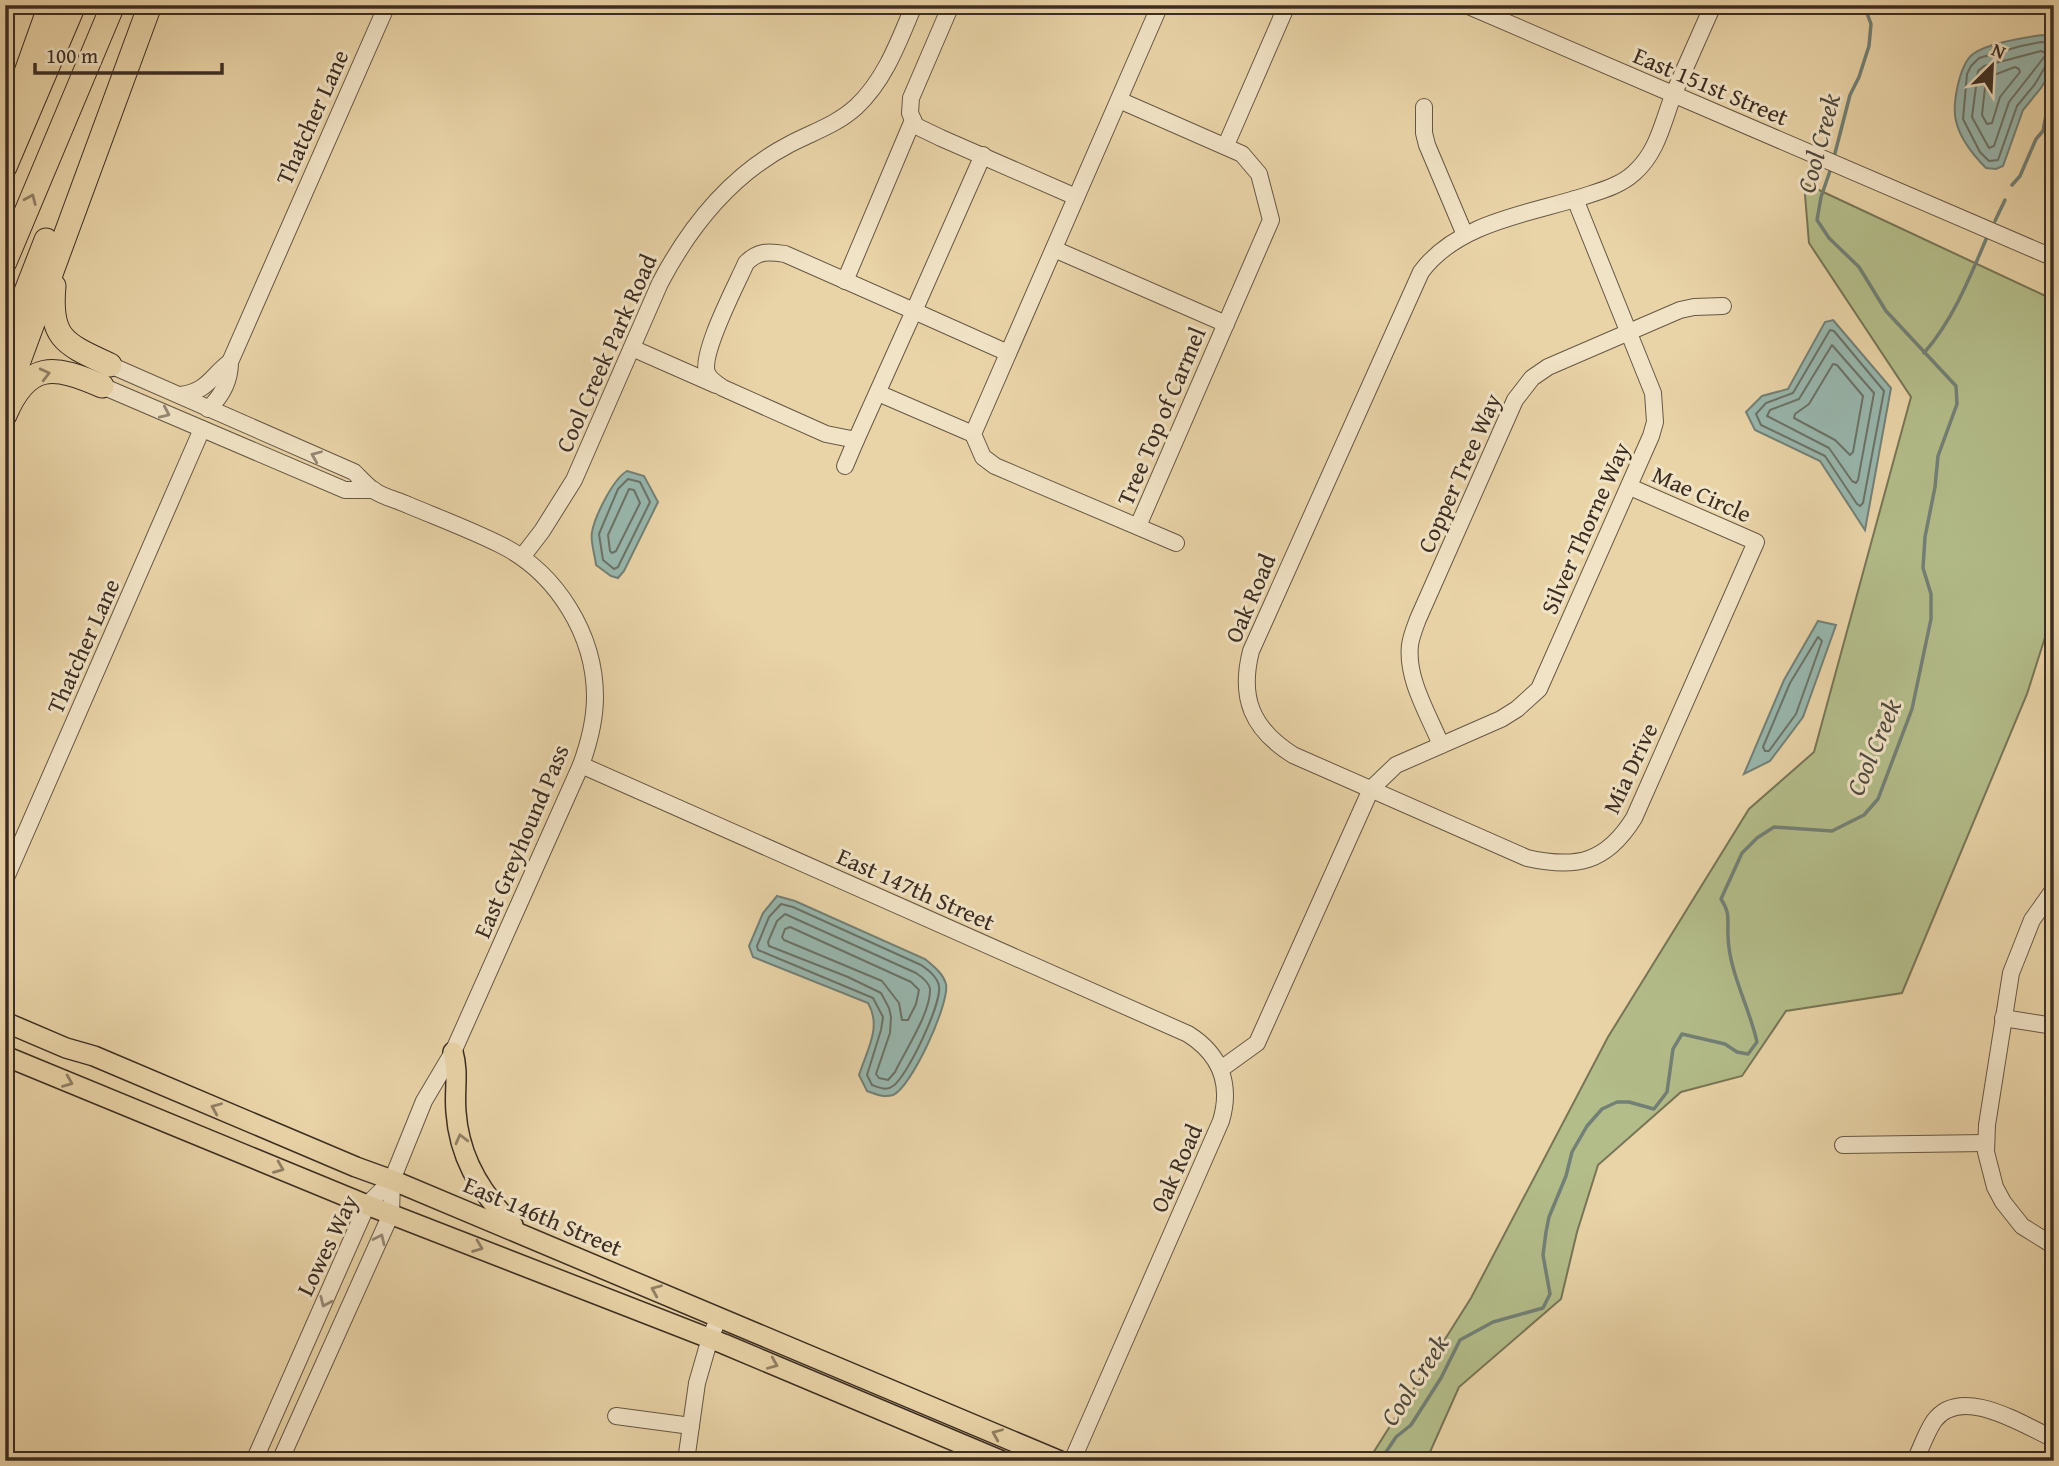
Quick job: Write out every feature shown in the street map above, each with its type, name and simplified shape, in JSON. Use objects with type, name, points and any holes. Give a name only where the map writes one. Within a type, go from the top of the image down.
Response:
[{"type":"highway","points":[[5,131],[50,5]]},
{"type":"highway","points":[[5,167],[75,5]]},
{"type":"highway","points":[[5,262],[113,5]]},
{"type":"highway","points":[[5,399],[149,5]]},
{"type":"highway","points":[[5,345],[79,157],[149,5]]},
{"type":"highway","points":[[54,261],[52,314],[57,328],[106,375]]},
{"type":"highway","points":[[5,415],[16,394],[27,381],[40,373],[56,371],[106,375]]},
{"type":"main road","name":"East 146th Street","points":[[5,1022],[66,1048],[94,1056],[392,1180],[1060,1461]]},
{"type":"main road","points":[[453,1052],[458,1070],[456,1111],[463,1150],[488,1199],[524,1235]]},
{"type":"main road","name":"East 146th Street","points":[[5,1056],[367,1205],[709,1338],[1002,1461]]},
{"type":"street","name":"Thatcher Lane","points":[[208,409],[220,396],[230,374],[230,362],[387,5]]},
{"type":"street","name":"Cool Creek Park Road","points":[[522,557],[574,480],[674,256],[708,209],[729,189],[770,157],[835,122],[856,106],[885,68],[915,5]]},
{"type":"street","points":[[951,5],[911,98],[910,113],[916,126],[1076,197]]},
{"type":"street","points":[[878,393],[973,434],[1160,5]]},
{"type":"street","points":[[1226,145],[1287,5]]},
{"type":"street","name":"East 151st Street","points":[[1466,5],[2054,258]]},
{"type":"street","name":"Oak Road","points":[[1371,789],[1293,755],[1277,745],[1264,732],[1256,721],[1247,692],[1248,662],[1256,639],[1410,292],[1430,259],[1465,235],[1518,214],[1606,190],[1634,173],[1653,151],[1673,95],[1713,5]]},
{"type":"street","name":"Tree Top of Carmel","points":[[1119,100],[1242,154],[1259,174],[1271,219],[1138,526]]},
{"type":"street","points":[[1424,107],[1427,145],[1465,235]]},
{"type":"street","points":[[845,281],[913,120]]},
{"type":"street","points":[[845,466],[982,155]]},
{"type":"street","name":"Silver Thorne Way","points":[[1371,789],[1396,765],[1501,719],[1539,689],[1651,436],[1655,408],[1650,386],[1574,199]]},
{"type":"street","name":"Tree Top of Carmel","points":[[1054,249],[1226,324]]},
{"type":"street","points":[[723,388],[712,380],[706,371],[706,358],[746,262],[755,254],[768,251],[785,254],[1008,353]]},
{"type":"street","name":"Copper Tree Way","points":[[1441,745],[1417,686],[1411,665],[1410,646],[1418,619],[1515,400],[1532,378],[1548,367],[1680,310],[1723,306]]},
{"type":"street","points":[[632,348],[826,434],[856,440]]},
{"type":"street","name":"Thatcher Lane","points":[[181,395],[191,394],[206,386],[230,362]]},
{"type":"street","name":"East Greyhound Pass","points":[[106,375],[181,395],[354,472],[374,491],[499,544],[522,557],[542,574],[575,618],[586,642],[593,670],[595,697],[590,738],[581,765],[453,1052],[424,1101],[392,1180]]},
{"type":"street","name":"East Greyhound Pass","points":[[106,375],[202,429],[345,490],[374,491]]},
{"type":"street","name":"Thatcher Lane","points":[[5,880],[202,429]]},
{"type":"street","name":"Tree Top of Carmel","points":[[973,434],[983,457],[995,466],[1176,543]]},
{"type":"street","name":"Mae Circle","points":[[1630,487],[1756,542]]},
{"type":"street","name":"Mia Drive","points":[[1371,789],[1527,858],[1553,864],[1570,864],[1593,858],[1611,847],[1624,834],[1634,818],[1756,542]]},
{"type":"street","name":"East 147th Street","points":[[581,765],[1188,1034],[1206,1048],[1221,1069]]},
{"type":"street","points":[[1221,1069],[1257,1043],[1371,789]]},
{"type":"street","points":[[2054,889],[2036,914],[2021,944],[2011,973],[1986,1143],[1994,1186],[2003,1202],[2032,1234],[2054,1246]]},
{"type":"street","points":[[2003,1018],[2054,1026]]},
{"type":"street","name":"Oak Road","points":[[1072,1461],[1221,1121],[1226,1107],[1221,1069]]},
{"type":"street","points":[[1843,1145],[1986,1143]]},
{"type":"street","name":"Lowes Way","points":[[254,1461],[367,1205],[392,1180]]},
{"type":"street","name":"Lowes Way","points":[[280,1461],[391,1214],[392,1180]]},
{"type":"street","points":[[686,1461],[697,1383],[709,1338],[719,1317]]},
{"type":"street","points":[[1915,1461],[1934,1421],[1950,1409],[1967,1405],[1989,1410],[2054,1439]]},
{"type":"street","points":[[616,1416],[691,1426]]},
{"type":"green space","points":[[1804,183],[2054,300],[2054,609],[2027,694],[1902,993],[1786,1011],[1742,1076],[1681,1092],[1598,1165],[1577,1232],[1561,1299],[1459,1387],[1426,1461],[1368,1461],[1471,1298],[1608,1037],[1749,809],[1814,752],[1911,397],[1809,243]]},
{"type":"water","points":[[2042,35],[2054,38],[2054,66],[2023,110],[2003,166],[1996,169],[1986,168],[1968,146],[1956,121],[1956,96],[1960,76],[1968,59],[1979,50]]},
{"type":"water","points":[[1833,320],[1891,388],[1865,530],[1820,461],[1755,430],[1746,412],[1762,396],[1788,389],[1825,322]]},
{"type":"water","points":[[627,471],[644,476],[658,502],[618,578],[596,565],[592,536],[605,498]]},
{"type":"water","points":[[1818,621],[1836,625],[1803,717],[1770,761],[1744,774],[1784,680]]},
{"type":"water","points":[[777,896],[795,901],[925,959],[943,976],[946,994],[936,1026],[919,1062],[901,1089],[893,1095],[883,1096],[867,1091],[859,1075],[873,1030],[874,1021],[868,1003],[753,957],[749,946],[763,913]]},
{"type":"waterway","name":"Cool Creek","points":[[1834,157],[1850,95],[1869,46],[1871,24],[1864,5]]},
{"type":"waterway","points":[[2012,185],[2020,176],[2036,139],[2043,131],[2046,115],[2054,108]]},
{"type":"waterway","name":"Cool Creek","points":[[1380,1461],[1396,1437],[1411,1425],[1441,1378],[1460,1340],[1493,1322],[1543,1308],[1550,1294],[1543,1255],[1549,1217],[1566,1176],[1572,1152],[1587,1126],[1602,1109],[1617,1102],[1629,1102],[1654,1109],[1667,1092],[1673,1049],[1682,1034],[1725,1044],[1737,1052],[1748,1054],[1757,1042],[1732,963],[1727,913],[1721,899],[1742,853],[1757,838],[1774,827],[1832,831],[1864,815],[1878,799],[1912,709],[1931,619],[1931,594],[1923,568],[1925,537],[1938,456],[1957,404],[1956,386],[1886,311],[1859,267],[1829,238],[1817,220],[1821,197],[1831,168]]},
{"type":"waterway","points":[[1995,221],[2005,200]]},
{"type":"waterway","points":[[1924,353],[1944,327],[1987,237]]}]
